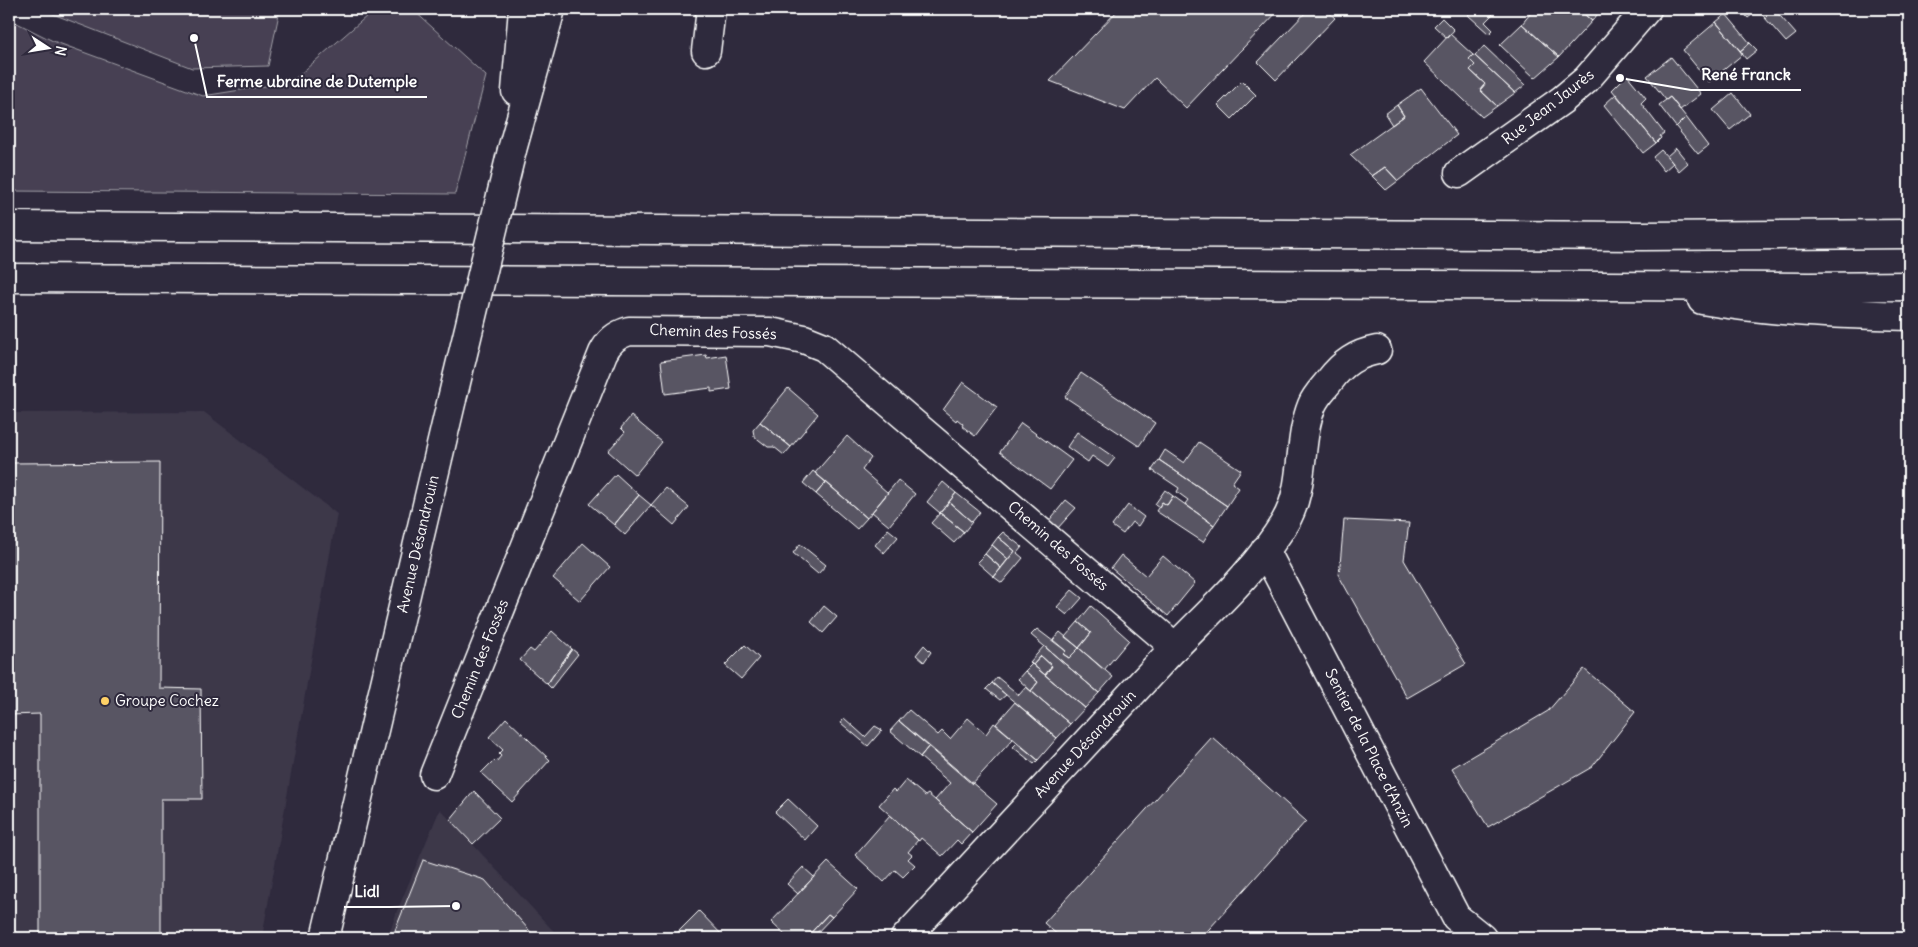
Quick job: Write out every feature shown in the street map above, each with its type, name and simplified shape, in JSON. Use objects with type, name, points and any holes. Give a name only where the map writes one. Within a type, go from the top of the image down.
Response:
[{"type":"main road","name":"Avenue Désandrouin","points":[[512,150],[523,9]]},
{"type":"main road","name":"Avenue Désandrouin","points":[[325,938],[512,150],[551,9]]},
{"type":"main road","points":[[706,52],[711,9]]},
{"type":"main road","name":"Rue Jean Jaurès","points":[[1459,173],[1562,100],[1586,80],[1647,9]]},
{"type":"main road","points":[[9,226],[1642,236],[1909,234]]},
{"type":"main road","points":[[9,278],[1909,286]]},
{"type":"main road","points":[[1621,286],[1800,313],[1909,316]]},
{"type":"main road","name":"Chemin des Fossés","points":[[434,775],[603,353],[613,338],[620,333],[629,331],[770,332],[804,339],[824,347],[1175,647]]},
{"type":"main road","name":"Avenue Désandrouin","points":[[905,938],[1175,647],[1246,575],[1287,519],[1295,499],[1307,425],[1313,403],[1340,367],[1364,352],[1378,350]]},
{"type":"main road","name":"Sentier de la Place d'Anzin","points":[[1265,550],[1456,917],[1482,938]]},
{"type":"shaded area","points":[[40,9],[280,9],[268,66],[192,68]]},
{"type":"shaded area","points":[[375,9],[412,9],[486,76],[455,194],[9,191],[9,19],[53,41],[203,96],[291,82]]},
{"type":"shaded area","points":[[204,412],[337,514],[262,938],[9,938],[9,413]]},
{"type":"shaded area","points":[[440,809],[560,938],[388,938],[397,911]]},
{"type":"building","points":[[1119,9],[1280,9],[1186,108],[1155,78],[1125,110],[1050,81]]},
{"type":"building","points":[[1309,9],[1325,9],[1335,18],[1276,80],[1258,62]]},
{"type":"building","points":[[1474,9],[1498,9],[1485,22],[1493,30],[1489,34],[1468,15]]},
{"type":"building","points":[[1534,9],[1578,9],[1592,21],[1559,57],[1522,24]]},
{"type":"building","points":[[1578,9],[1602,9],[1592,21]]},
{"type":"building","points":[[1740,9],[1774,9],[1796,34],[1786,42],[1758,10],[1748,18]]},
{"type":"building","points":[[1726,14],[1750,43],[1740,51],[1716,22]]},
{"type":"building","points":[[1442,18],[1454,30],[1447,38],[1434,26]]},
{"type":"building","points":[[1716,22],[1743,54],[1709,82],[1683,50]]},
{"type":"building","points":[[1522,24],[1559,57],[1535,78],[1500,45]]},
{"type":"building","points":[[1450,34],[1473,55],[1469,59],[1475,65],[1470,70],[1485,84],[1480,90],[1497,106],[1482,117],[1424,62]]},
{"type":"building","points":[[1750,43],[1757,50],[1746,59],[1740,51]]},
{"type":"building","points":[[1484,46],[1525,85],[1515,93],[1475,56]]},
{"type":"building","points":[[1473,55],[1515,93],[1497,106],[1480,90],[1485,84],[1470,70],[1475,65],[1469,59]]},
{"type":"building","points":[[1671,57],[1701,94],[1680,110],[1670,97],[1666,100],[1647,76]]},
{"type":"building","points":[[1627,75],[1646,98],[1641,103],[1664,133],[1656,143],[1612,90]]},
{"type":"building","points":[[1242,81],[1256,95],[1232,119],[1218,105]]},
{"type":"building","points":[[1421,88],[1457,135],[1398,181],[1385,167],[1372,176],[1350,155],[1404,116],[1397,105]]},
{"type":"building","points":[[1733,93],[1750,114],[1730,130],[1713,110]]},
{"type":"building","points":[[1616,94],[1656,143],[1643,153],[1604,105]]},
{"type":"building","points":[[1670,97],[1686,117],[1676,127],[1659,105]]},
{"type":"building","points":[[1397,105],[1404,116],[1392,125],[1385,114]]},
{"type":"building","points":[[1686,117],[1708,146],[1698,154],[1676,127]]},
{"type":"building","points":[[1676,148],[1688,163],[1679,171],[1667,156]]},
{"type":"building","points":[[1661,150],[1673,163],[1664,171],[1653,157]]},
{"type":"building","points":[[1385,167],[1398,181],[1386,190],[1372,176]]},
{"type":"building","points":[[706,355],[707,358],[726,355],[731,389],[711,392],[711,388],[665,394],[661,361]]},
{"type":"building","points":[[1081,373],[1155,423],[1139,446],[1065,397]]},
{"type":"building","points":[[963,382],[997,407],[975,436],[962,426],[963,424],[957,419],[956,421],[943,410]]},
{"type":"building","points":[[788,388],[818,414],[791,447],[760,422]]},
{"type":"building","points":[[631,416],[662,442],[635,475],[608,451],[625,432],[621,428]]},
{"type":"building","points":[[760,422],[791,447],[784,455],[774,447],[768,447],[754,436],[753,430]]},
{"type":"building","points":[[1021,423],[1072,460],[1050,489],[1000,452]]},
{"type":"building","points":[[1077,432],[1115,458],[1108,467],[1092,456],[1088,462],[1067,447]]},
{"type":"building","points":[[847,436],[871,458],[862,470],[888,493],[867,518],[815,473]]},
{"type":"building","points":[[1199,442],[1241,470],[1232,483],[1239,488],[1227,506],[1159,460],[1165,450],[1184,463]]},
{"type":"building","points":[[1159,460],[1227,506],[1214,525],[1185,504],[1188,500],[1177,492],[1179,488],[1152,470]]},
{"type":"building","name":"Groupe Cochez","points":[[160,462],[159,688],[201,689],[202,799],[161,799],[161,938],[40,938],[40,714],[9,715],[9,463]]},
{"type":"building","points":[[813,471],[826,482],[816,494],[803,483]]},
{"type":"building","points":[[616,474],[639,495],[614,525],[589,504]]},
{"type":"building","points":[[898,480],[915,494],[889,526],[872,512]]},
{"type":"building","points":[[826,482],[867,518],[857,529],[816,494]]},
{"type":"building","points":[[943,482],[956,493],[940,513],[927,502]]},
{"type":"building","points":[[666,488],[689,507],[674,525],[651,505]]},
{"type":"building","points":[[1165,490],[1173,496],[1167,505],[1162,502],[1159,507],[1155,504]]},
{"type":"building","points":[[956,493],[980,512],[972,522],[949,502]]},
{"type":"building","points":[[639,495],[651,505],[625,535],[614,525]]},
{"type":"building","points":[[1173,496],[1214,525],[1203,542],[1156,511],[1162,502],[1167,505]]},
{"type":"building","points":[[1066,500],[1076,508],[1057,529],[1048,522]]},
{"type":"building","points":[[949,502],[972,522],[964,532],[940,513]]},
{"type":"building","points":[[1128,505],[1144,517],[1138,526],[1132,522],[1123,534],[1112,526]]},
{"type":"building","points":[[940,513],[964,532],[954,543],[931,523]]},
{"type":"building","points":[[1344,520],[1409,523],[1404,560],[1466,664],[1407,698],[1339,576]]},
{"type":"building","points":[[888,529],[898,537],[884,553],[875,545]]},
{"type":"building","points":[[1003,532],[1022,547],[1017,553],[1023,558],[1002,583],[994,577],[1015,551],[998,537]]},
{"type":"building","points":[[998,537],[1015,551],[1008,559],[992,545]]},
{"type":"building","points":[[583,543],[610,567],[580,601],[553,578]]},
{"type":"building","points":[[800,544],[826,565],[818,574],[793,553]]},
{"type":"building","points":[[992,545],[1008,559],[1001,568],[985,554]]},
{"type":"building","points":[[985,554],[1001,568],[994,577],[977,562]]},
{"type":"building","points":[[1121,555],[1146,576],[1163,556],[1195,583],[1168,616],[1111,568]]},
{"type":"building","points":[[1072,590],[1082,598],[1067,615],[1057,607]]},
{"type":"building","points":[[824,606],[837,617],[823,633],[811,622]]},
{"type":"building","points":[[1091,606],[1129,640],[1104,670],[1079,648],[1091,633],[1078,622]]},
{"type":"building","points":[[1078,622],[1091,633],[1079,648],[1065,637]]},
{"type":"building","points":[[1037,629],[1066,651],[1063,654],[1069,658],[1079,648],[1113,677],[1099,693],[1031,635]]},
{"type":"building","points":[[552,631],[572,649],[547,684],[520,660],[530,649],[534,652]]},
{"type":"building","points":[[1060,632],[1079,648],[1069,658],[1063,654],[1066,651],[1053,640]]},
{"type":"building","points":[[745,645],[759,658],[741,679],[725,665]]},
{"type":"building","points":[[924,645],[931,652],[924,662],[916,655]]},
{"type":"building","points":[[1044,646],[1099,693],[1085,708],[1045,675],[1052,666],[1041,656],[1033,665],[1030,662]]},
{"type":"building","points":[[572,649],[578,654],[551,688],[547,684]]},
{"type":"building","points":[[1041,656],[1052,666],[1045,675],[1033,665]]},
{"type":"building","points":[[1032,664],[1085,708],[1070,724],[1031,691],[1038,682],[1025,671]]},
{"type":"building","points":[[1584,669],[1635,712],[1592,767],[1488,827],[1452,768],[1548,711]]},
{"type":"building","points":[[1025,671],[1038,682],[1031,691],[1018,679]]},
{"type":"building","points":[[997,677],[1019,695],[1026,687],[1070,724],[1057,738],[992,683]]},
{"type":"building","points":[[992,683],[1006,695],[1000,700],[986,689]]},
{"type":"building","points":[[1015,702],[1057,738],[1038,760],[996,724]]},
{"type":"building","points":[[909,710],[938,735],[942,731],[950,739],[968,718],[986,734],[994,723],[1013,739],[972,784],[899,721]]},
{"type":"building","points":[[506,718],[550,760],[512,802],[481,773],[501,756],[499,754],[503,750],[489,737]]},
{"type":"building","points":[[844,718],[865,737],[875,726],[882,730],[868,746],[841,723]]},
{"type":"building","points":[[899,721],[929,746],[920,757],[890,731]]},
{"type":"building","points":[[1212,737],[1306,821],[1201,938],[1061,938],[1044,923]]},
{"type":"building","points":[[1017,743],[1038,760],[1034,764],[1013,747]]},
{"type":"building","points":[[929,746],[997,804],[972,832],[935,800],[950,783],[920,757]]},
{"type":"building","points":[[906,780],[925,796],[928,794],[972,832],[961,844],[957,840],[942,856],[921,838],[919,841],[879,805],[893,789],[896,792]]},
{"type":"building","points":[[474,791],[500,818],[473,844],[450,820]]},
{"type":"building","points":[[788,799],[817,826],[805,840],[775,812]]},
{"type":"building","points":[[890,815],[918,840],[908,852],[912,855],[908,859],[915,865],[903,877],[895,870],[884,882],[855,855]]},
{"type":"building","points":[[423,860],[485,880],[536,938],[392,938]]},
{"type":"building","points":[[828,862],[858,889],[832,917],[828,914],[806,938],[788,938],[771,922]]},
{"type":"building","points":[[803,867],[814,877],[798,894],[787,884]]},
{"type":"building","points":[[699,911],[725,938],[672,938]]},
{"type":"building","points":[[828,914],[832,917],[812,938],[806,938]]},
{"type":"place","name":"Ferme ubraine de Dutemple","points":[[194,38]]},
{"type":"place","name":"René Franck","points":[[1620,78]]},
{"type":"place","name":"Groupe Cochez","points":[[105,701]]},
{"type":"place","name":"Lidl","points":[[456,906]]}]
